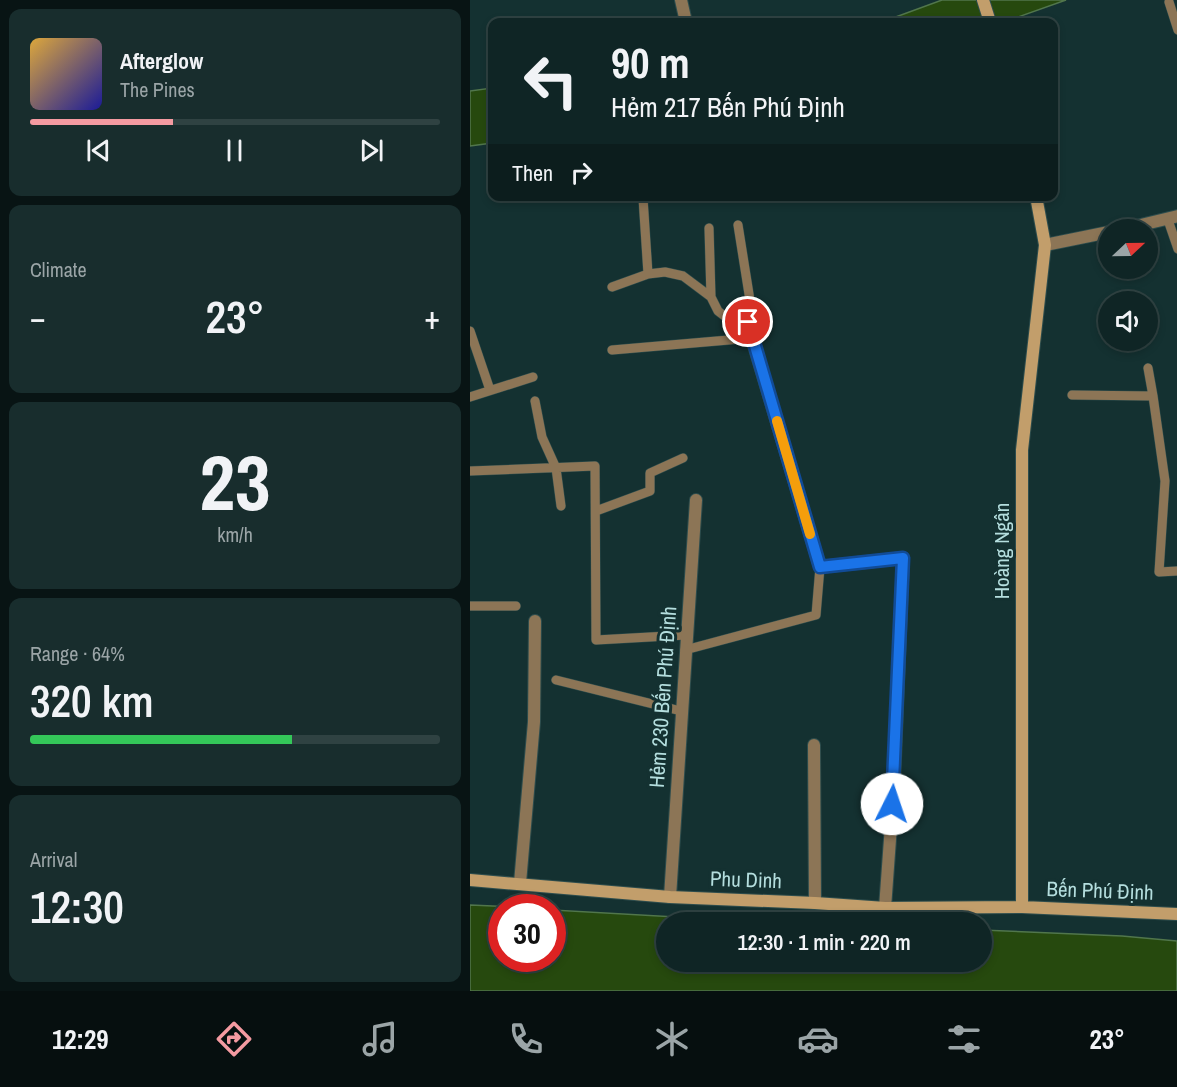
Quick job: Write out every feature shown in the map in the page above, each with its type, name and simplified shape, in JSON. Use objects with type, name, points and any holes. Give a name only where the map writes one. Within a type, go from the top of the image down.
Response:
[{"type":"street","points":[[681,0],[685,18]]},
{"type":"street","points":[[983,0],[989,18]]},
{"type":"street","name":"Hoàng Ngân","points":[[1022,907],[1022,450],[1045,244],[1037,201]]},
{"type":"street","points":[[1158,221],[1173,218]]},
{"type":"street","points":[[1045,244],[1098,234]]},
{"type":"street","points":[[748,322],[820,567],[903,558],[894,784],[885,908]]},
{"type":"street","name":"Hẻm 230 Bến Phú Định","points":[[670,897],[696,500]]},
{"type":"street","points":[[520,884],[534,722],[535,621]]},
{"type":"street","points":[[814,745],[815,903]]},
{"type":"street","name":"Phu Dinh","points":[[470,880],[670,897],[885,908],[1022,907]]},
{"type":"street","name":"Bến Phú Định","points":[[1022,907],[1178,914]]},
{"type":"lane","points":[[1169,2],[1178,30]]},
{"type":"lane","points":[[643,201],[648,274]]},
{"type":"lane","points":[[1173,218],[1178,249]]},
{"type":"lane","points":[[708,228],[711,297],[718,311],[727,318],[748,322],[752,313],[738,225]]},
{"type":"lane","points":[[612,287],[648,274],[665,272],[683,276],[711,297]]},
{"type":"lane","points":[[470,331],[490,390]]},
{"type":"lane","points":[[612,350],[752,338]]},
{"type":"lane","points":[[1148,368],[1165,481],[1159,572],[1178,571]]},
{"type":"lane","points":[[470,397],[533,377]]},
{"type":"lane","points":[[1072,395],[1153,396]]},
{"type":"lane","points":[[535,401],[542,437],[556,468],[561,506]]},
{"type":"lane","points":[[596,511],[650,491],[650,473],[683,458]]},
{"type":"lane","points":[[470,471],[595,466],[596,640],[686,635]]},
{"type":"lane","points":[[685,650],[816,615],[820,567]]},
{"type":"lane","points":[[470,606],[516,606]]},
{"type":"lane","points":[[556,680],[681,711]]},
{"type":"shaded area","points":[[942,0],[1066,0],[1015,18],[893,18]]},
{"type":"shaded area","points":[[488,89],[488,144],[470,146],[470,91]]},
{"type":"shaded area","points":[[470,905],[488,906],[488,972],[566,972],[566,911],[656,916],[656,972],[992,972],[992,930],[1122,936],[1177,941],[1177,991],[470,991]]},
{"type":"slow traffic","points":[[777,421],[810,534]]},
{"type":"route","points":[[748,322],[820,567],[903,558],[892,804]]}]
